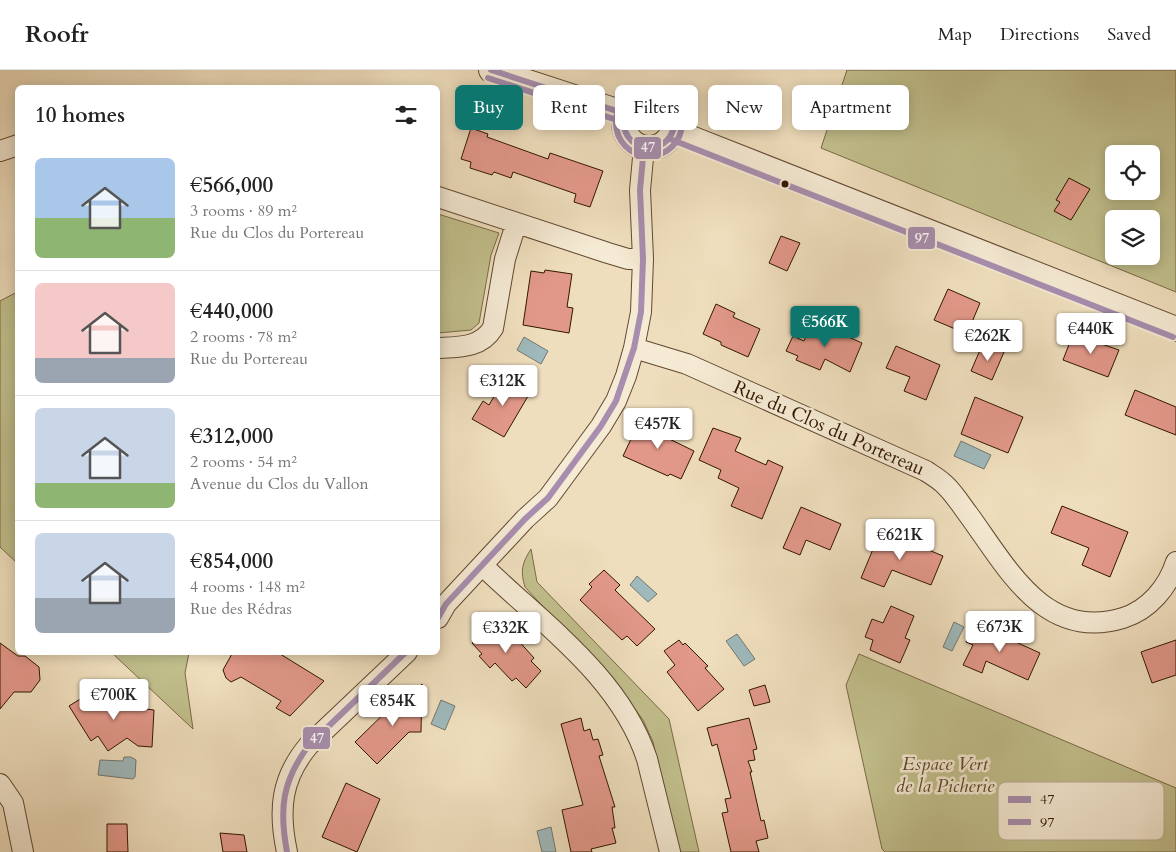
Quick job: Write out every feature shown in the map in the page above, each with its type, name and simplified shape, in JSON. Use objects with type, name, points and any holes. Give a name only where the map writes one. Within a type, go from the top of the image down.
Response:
[{"type":"street","points":[[491,70],[615,110]]},
{"type":"street","points":[[627,130],[630,139],[644,147],[658,146],[669,138],[672,132],[1176,329]]},
{"type":"street","points":[[0,151],[15,146]]},
{"type":"street","points":[[440,614],[446,604],[525,519],[548,498],[601,426],[616,401],[634,348],[641,312],[640,190],[644,147]]},
{"type":"street","points":[[440,198],[621,257],[642,259]]},
{"type":"street","points":[[440,348],[474,344],[483,340],[493,328],[505,259],[516,224]]},
{"type":"street","name":"Rue du Clos du Portereau","points":[[634,348],[687,364],[926,471],[945,485],[1022,587],[1037,603],[1054,614],[1081,622],[1106,623],[1129,616],[1148,604],[1164,588],[1176,562]]},
{"type":"street","points":[[483,566],[593,669],[622,707],[648,759],[670,852]]},
{"type":"street","points":[[288,852],[282,810],[286,781],[296,761],[309,745],[404,655]]},
{"type":"street","points":[[0,784],[13,803],[23,852]]},
{"type":"green space","points":[[847,70],[1176,70],[1176,292],[1109,265],[1160,265],[1160,210],[1105,210],[1105,263],[821,148],[827,130],[909,130],[909,85],[842,85]]},
{"type":"green space","points":[[440,215],[499,233],[491,255],[479,323],[471,330],[440,333]]},
{"type":"green space","points":[[15,293],[15,561],[0,547],[0,301]]},
{"type":"green space","points":[[531,549],[537,582],[669,719],[699,852],[678,852],[653,742],[643,720],[624,694],[525,587],[523,567]]},
{"type":"green space","name":"Espace Vert de la Picherie","points":[[859,654],[1162,782],[998,782],[998,840],[1164,840],[1164,783],[1176,788],[1176,852],[885,852],[882,849],[846,685]]},
{"type":"green space","points":[[114,655],[189,655],[185,673],[193,729]]},
{"type":"water","points":[[524,337],[548,351],[541,364],[517,350]]},
{"type":"water","points":[[961,441],[991,455],[984,469],[954,456]]},
{"type":"water","points":[[637,576],[657,594],[648,602],[630,585]]},
{"type":"water","points":[[954,622],[964,627],[952,651],[943,647]]},
{"type":"water","points":[[737,634],[755,659],[744,666],[726,641]]},
{"type":"water","points":[[441,700],[455,706],[445,730],[431,724]]},
{"type":"water","points":[[124,757],[131,757],[136,760],[135,777],[133,779],[98,775],[100,760],[123,761]]},
{"type":"water","points":[[551,827],[556,852],[542,852],[537,831]]},
{"type":"building","points":[[470,130],[477,130],[488,134],[487,137],[548,159],[550,153],[603,171],[590,207],[574,202],[576,194],[513,172],[511,178],[494,172],[492,175],[470,168],[471,162],[461,159]]},
{"type":"building","points":[[1069,178],[1090,189],[1071,220],[1054,211],[1060,202],[1056,200]]},
{"type":"building","points":[[781,236],[800,243],[787,271],[769,263]]},
{"type":"building","points":[[545,270],[572,274],[567,307],[573,308],[569,333],[523,325],[531,271],[544,273]]},
{"type":"building","points":[[948,289],[980,303],[967,334],[934,320]]},
{"type":"building","points":[[716,304],[735,313],[733,317],[760,329],[748,357],[721,345],[721,342],[703,334]]},
{"type":"building","points":[[813,321],[862,343],[850,372],[825,359],[820,370],[796,360],[798,356],[786,351],[793,336],[804,341]]},
{"type":"building","points":[[1073,334],[1119,350],[1108,377],[1063,360]]},
{"type":"building","points":[[983,343],[1004,352],[992,380],[971,371]]},
{"type":"building","points":[[896,346],[940,365],[926,400],[904,391],[910,377],[886,368]]},
{"type":"building","points":[[506,376],[531,391],[504,437],[472,419],[483,401],[489,405]]},
{"type":"building","points":[[1135,390],[1176,407],[1176,435],[1125,415]]},
{"type":"building","points":[[975,397],[1023,417],[1008,453],[961,434]]},
{"type":"building","points":[[642,416],[659,423],[655,432],[694,451],[681,479],[670,474],[668,476],[623,456]]},
{"type":"building","points":[[713,428],[741,438],[735,451],[766,465],[768,460],[783,467],[762,519],[731,506],[739,488],[718,478],[721,470],[699,460]]},
{"type":"building","points":[[1062,506],[1128,532],[1110,577],[1082,565],[1089,548],[1051,533]]},
{"type":"building","points":[[801,507],[841,524],[830,550],[806,540],[800,555],[783,548]]},
{"type":"building","points":[[881,530],[943,556],[931,585],[892,570],[884,587],[861,578]]},
{"type":"building","points":[[604,570],[620,585],[615,590],[655,629],[637,646],[627,636],[622,640],[580,600],[592,587],[589,584]]},
{"type":"building","points":[[891,606],[914,616],[905,638],[910,640],[900,663],[870,650],[873,640],[865,637],[872,619],[883,623]]},
{"type":"building","points":[[498,618],[534,658],[531,661],[541,671],[526,688],[516,678],[512,681],[495,663],[490,668],[479,656],[482,654],[472,643]]},
{"type":"building","points":[[972,627],[984,631],[985,628],[1040,653],[1028,680],[986,661],[982,673],[963,665],[973,645],[966,642]]},
{"type":"building","points":[[679,640],[683,645],[685,643],[708,666],[705,668],[724,689],[698,711],[667,672],[675,665],[664,651]]},
{"type":"building","points":[[1176,640],[1176,675],[1152,683],[1141,652]]},
{"type":"building","points":[[0,643],[15,655],[25,656],[39,667],[40,680],[31,692],[14,692],[0,709]]},
{"type":"building","points":[[231,655],[282,655],[324,681],[290,716],[276,708],[281,701],[241,677],[231,682],[226,678],[223,670]]},
{"type":"building","points":[[422,684],[421,732],[409,732],[377,764],[355,742],[399,699],[403,703]]},
{"type":"building","points":[[765,685],[770,702],[754,706],[749,690]]},
{"type":"building","points":[[109,690],[120,706],[154,710],[152,747],[138,746],[127,738],[108,751],[98,736],[91,741],[69,706],[85,696],[90,702]]},
{"type":"building","points":[[581,718],[584,731],[590,729],[593,740],[598,739],[603,755],[599,756],[615,807],[612,807],[615,828],[612,828],[616,843],[591,849],[592,852],[571,852],[562,810],[583,805],[561,724]]},
{"type":"building","points":[[749,718],[757,749],[753,750],[755,760],[748,761],[752,772],[750,772],[761,821],[764,820],[768,838],[756,841],[759,852],[731,852],[722,813],[728,812],[725,799],[731,798],[717,744],[712,746],[707,728]]},
{"type":"building","points":[[346,783],[380,799],[357,852],[322,837]]},
{"type":"building","points":[[107,824],[127,824],[128,852],[107,852]]},
{"type":"building","points":[[220,833],[244,835],[247,852],[223,852]]},
{"type":"transit line","name":"47","points":[[491,70],[615,110]]},
{"type":"transit line","name":"97","points":[[488,78],[615,119]]},
{"type":"transit line","name":"97","points":[[642,90],[656,90],[668,95],[677,104],[682,116],[682,123],[680,136],[673,147],[656,156],[642,156],[630,151],[621,142],[616,130],[616,116],[621,104],[630,95],[642,90]]},
{"type":"transit line","name":"47","points":[[649,98],[663,102],[670,109],[674,123],[670,137],[663,144],[649,148],[635,144],[628,137],[624,123],[628,109],[635,102],[649,98]]},
{"type":"transit line","name":"97","points":[[670,139],[1173,337]]},
{"type":"transit line","name":"47","points":[[440,614],[446,604],[525,519],[548,498],[601,426],[616,401],[634,348],[641,312],[643,259],[640,190],[644,147]]},
{"type":"transit line","name":"47","points":[[287,852],[283,809],[288,783],[300,758],[309,745],[403,655]]}]
